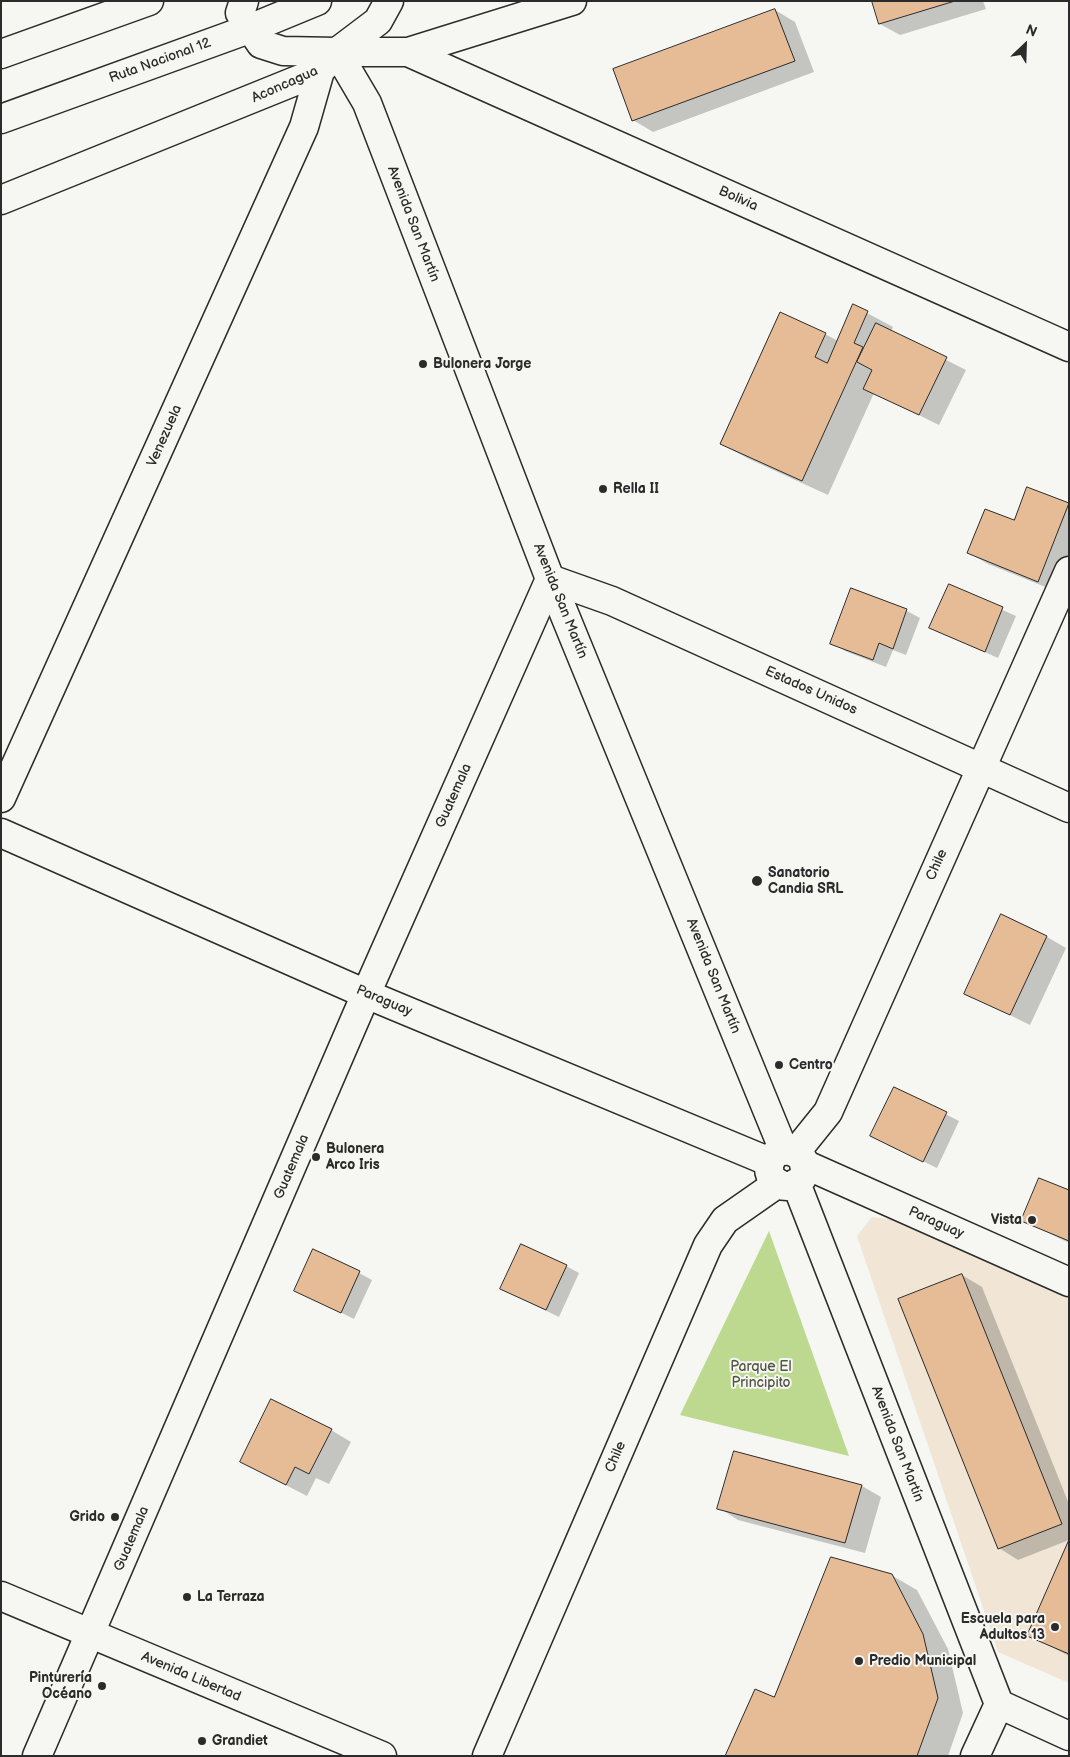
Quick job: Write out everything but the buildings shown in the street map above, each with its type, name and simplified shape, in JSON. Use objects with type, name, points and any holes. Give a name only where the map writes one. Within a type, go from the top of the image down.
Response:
[{"type":"main road","points":[[1,54],[149,1]]},
{"type":"main road","points":[[244,1],[240,13],[249,29],[261,44],[329,62],[378,21],[389,1]]},
{"type":"main road","name":"Ruta Nacional 12","points":[[1,119],[249,29],[317,1]]},
{"type":"main road","name":"Aconcagua","points":[[1,200],[35,188],[329,62],[408,52],[572,1]]},
{"type":"main road","name":"Bolivia","points":[[408,52],[1069,347]]},
{"type":"main road","name":"Avenida San Martín","points":[[329,62],[367,103],[550,579],[788,1166],[998,1704]]},
{"type":"main road","name":"Venezuela","points":[[1,798],[304,127],[329,62]]},
{"type":"main road","name":"Chile","points":[[487,1756],[708,1245],[725,1220],[788,1166],[828,1112],[1069,571]]},
{"type":"main road","name":"Estados Unidos","points":[[550,579],[612,601],[1069,808]]},
{"type":"main road","name":"Guatemala","points":[[37,1756],[91,1635],[366,994],[550,579]]},
{"type":"main road","name":"Paraguay","points":[[1,833],[366,994],[1069,1282]]},
{"type":"main road","name":"Avenida Libertad","points":[[1,1596],[382,1756]]},
{"type":"main road","points":[[975,1756],[998,1704],[1069,1736]]},
{"type":"shaded area","points":[[872,1217],[899,1220],[1069,1290],[1069,1683],[998,1652],[857,1236]]},
{"type":"green space","name":"Parque El Principito","points":[[769,1231],[849,1456],[680,1415]]},
{"type":"place","name":"Bulonera Jorge","points":[[423,364]]},
{"type":"place","name":"Rella II","points":[[603,489]]},
{"type":"place","name":"Sanatorio Candia SRL","points":[[757,881]]},
{"type":"place","name":"Centro","points":[[779,1065]]},
{"type":"place","name":"Bulonera Arco Iris","points":[[316,1157]]},
{"type":"place","name":"Vista","points":[[1032,1220]]},
{"type":"place","name":"Grido","points":[[115,1517]]},
{"type":"place","name":"La Terraza","points":[[187,1597]]},
{"type":"place","name":"Escuela para Adultos 13","points":[[1055,1627]]},
{"type":"place","name":"Predio Municipal","points":[[859,1661]]},
{"type":"place","name":"Pinturería Océano","points":[[102,1686]]},
{"type":"place","name":"Grandiet","points":[[202,1741]]}]
